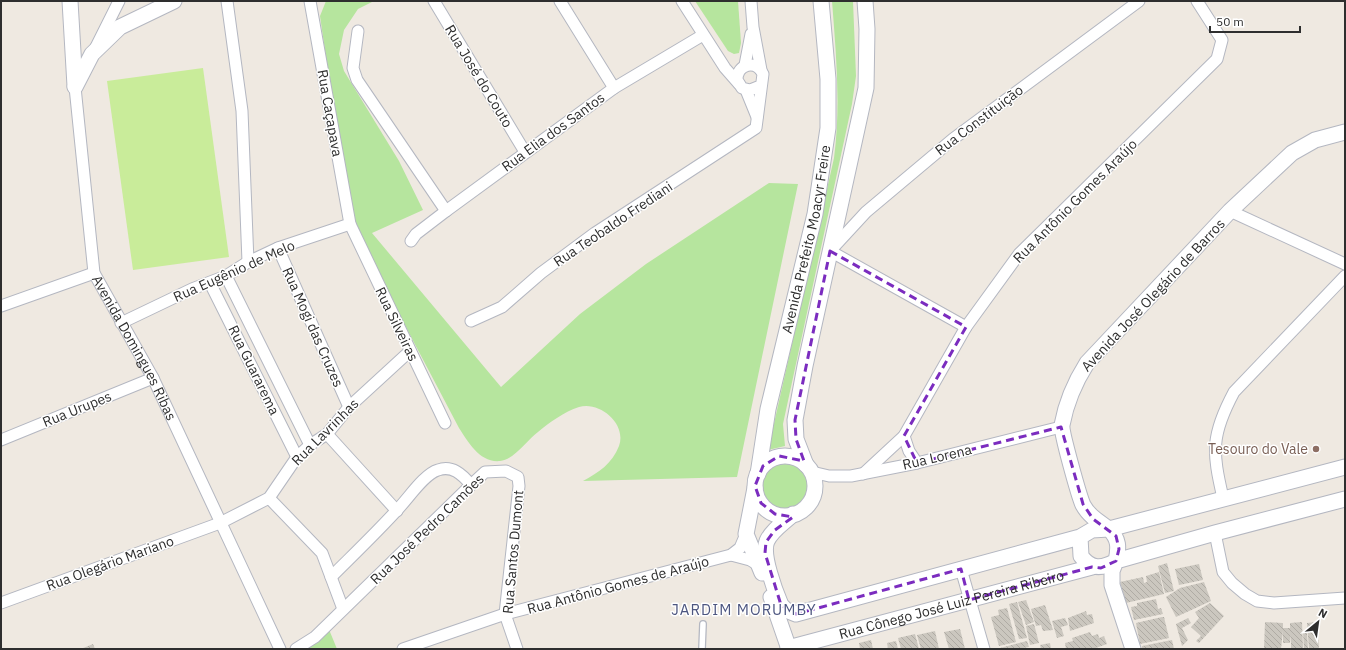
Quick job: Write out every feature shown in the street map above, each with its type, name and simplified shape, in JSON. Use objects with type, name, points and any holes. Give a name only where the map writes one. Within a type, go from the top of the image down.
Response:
[{"type":"street","name":"Avenida Domingues Ribas","points":[[70,1],[75,87],[94,273],[153,378],[280,649]]},
{"type":"street","points":[[75,87],[119,1]]},
{"type":"street","points":[[92,54],[120,27],[174,1]]},
{"type":"street","points":[[227,1],[242,111],[248,262]]},
{"type":"street","name":"Rua Caçapava","points":[[310,1],[350,224]]},
{"type":"street","name":"Rua José do Couto","points":[[434,1],[525,152]]},
{"type":"street","points":[[560,1],[614,88]]},
{"type":"street","points":[[682,1],[728,72],[742,87],[754,90],[760,86]]},
{"type":"street","points":[[751,1],[753,27],[763,78],[760,86],[757,123]]},
{"type":"street","name":"Avenida Prefeito Moacyr Freire","points":[[746,534],[768,409],[814,214],[828,128],[828,79],[821,1]]},
{"type":"street","name":"Avenida Prefeito Moacyr Freire","points":[[865,1],[867,29],[866,88],[795,420],[796,439],[809,468],[815,489],[812,498],[801,511],[793,514],[775,530],[766,542],[765,552],[781,605],[786,610],[796,614],[962,569]]},
{"type":"street","name":"Rua Constituição","points":[[830,251],[866,212],[953,139],[1139,1]]},
{"type":"street","name":"Rua Antônio Gomes Araújo","points":[[863,474],[904,436],[966,327],[1019,254],[1070,202],[1214,64],[1220,54],[1222,40],[1197,1]]},
{"type":"street","points":[[753,27],[743,67],[737,75],[757,123]]},
{"type":"street","points":[[358,31],[354,68],[356,80],[446,211]]},
{"type":"street","name":"Rua Elia dos Santos","points":[[411,240],[416,234],[446,211],[614,88],[703,35]]},
{"type":"street","points":[[720,58],[743,67],[754,65],[761,70]]},
{"type":"street","name":"Rua Teobaldo Frediani","points":[[471,321],[502,307],[541,273],[595,233],[757,123]]},
{"type":"street","name":"Avenida José Olegário de Barros","points":[[1061,427],[1074,387],[1087,363],[1230,211],[1292,153],[1314,140],[1345,132]]},
{"type":"street","points":[[1230,211],[1345,264]]},
{"type":"street","name":"Rua Eugênio de Melo","points":[[122,323],[192,289],[226,276],[248,262],[278,248],[350,224]]},
{"type":"street","name":"Rua Silveiras","points":[[350,224],[445,423]]},
{"type":"street","name":"Rua Mogi das Cruzes","points":[[278,248],[349,406]]},
{"type":"street","points":[[830,251],[966,327]]},
{"type":"street","points":[[1,306],[94,273]]},
{"type":"street","name":"Rua Guararema","points":[[226,276],[310,445]]},
{"type":"street","points":[[1223,498],[1215,464],[1216,440],[1223,414],[1234,392],[1345,276]]},
{"type":"street","name":"Rua Guararema","points":[[210,283],[297,457]]},
{"type":"street","name":"Rua Lavrinhas","points":[[220,523],[269,498],[297,457],[310,445],[327,434],[349,406],[410,350]]},
{"type":"street","name":"Rua Urupes","points":[[1,440],[153,378]]},
{"type":"street","points":[[1061,427],[1083,504],[1093,519],[1109,529],[1116,536],[1118,542],[1116,561],[1112,571],[1112,585],[1133,649]]},
{"type":"street","name":"Rua Lorena","points":[[809,468],[841,477],[863,474],[917,463],[1061,427]]},
{"type":"street","points":[[327,434],[397,511]]},
{"type":"street","points":[[904,436],[909,451],[917,463]]},
{"type":"street","points":[[793,514],[775,514],[767,509],[757,495],[756,480],[763,466],[770,460],[779,456],[789,456],[798,459],[809,468]]},
{"type":"street","points":[[984,649],[969,600],[962,569],[1080,537],[1092,530],[1109,529],[1345,467]]},
{"type":"street","points":[[331,577],[397,511],[429,475],[437,470],[447,468],[462,474],[471,485]]},
{"type":"street","name":"Rua José Pedro Camões","points":[[296,649],[314,636],[343,609],[485,472],[495,470],[506,471],[518,477]]},
{"type":"street","name":"Rua Santos Dumont","points":[[517,649],[505,614],[519,486],[518,477]]},
{"type":"street","points":[[269,498],[322,553],[343,609]]},
{"type":"street","name":"Rua Cônego José Luiz Pereira Ribeiro","points":[[788,648],[1092,567],[1101,568],[1116,561],[1215,532],[1345,499]]},
{"type":"street","name":"Rua Olegário Mariano","points":[[1,603],[220,523]]},
{"type":"street","points":[[1215,532],[1223,572],[1232,584],[1257,601],[1274,603],[1345,598]]},
{"type":"street","points":[[732,555],[740,548],[746,534]]},
{"type":"street","points":[[746,534],[760,566],[788,648]]},
{"type":"street","points":[[1080,537],[1081,556],[1084,562],[1092,567]]},
{"type":"street","points":[[732,555],[750,560],[760,566]]},
{"type":"street","name":"Rua Antônio Gomes de Araújo","points":[[403,649],[505,614],[732,555]]},
{"type":"lane","points":[[702,649],[703,624]]},
{"type":"highlighted area","points":[[830,251],[966,327],[904,436],[917,463],[1061,427],[1083,504],[1093,519],[1116,536],[1119,549],[1116,561],[1101,568],[1092,567],[969,600],[961,569],[796,614],[781,605],[765,553],[766,542],[775,530],[793,517],[775,514],[761,503],[755,486],[763,466],[779,456],[804,461],[796,439],[795,420]]},
{"type":"green space","points":[[326,1],[374,1],[358,9],[344,30],[339,54],[344,71],[399,161],[423,210],[372,233],[501,387],[580,314],[646,264],[769,183],[798,184],[737,477],[583,481],[600,471],[609,463],[619,446],[620,438],[619,430],[610,416],[595,407],[587,406],[573,409],[557,418],[505,460],[493,461],[486,459],[475,450],[459,428],[358,236],[345,188],[320,16]]},
{"type":"green space","points":[[695,1],[738,1],[741,43],[739,53],[734,54],[728,51]]},
{"type":"green space","points":[[832,1],[853,1],[856,76],[852,104],[783,424],[785,446],[768,450],[834,158],[837,99]]},
{"type":"green space","points":[[203,68],[229,257],[133,270],[107,81]]},
{"type":"green space","points":[[785,460],[799,464],[807,472],[811,486],[807,500],[799,508],[785,512],[771,508],[763,500],[759,486],[763,472],[771,464]]},
{"type":"green space","points":[[328,627],[337,649],[300,649]]},
{"type":"building","points":[[1167,563],[1174,591],[1165,593],[1158,566]]},
{"type":"building","points":[[1199,564],[1203,580],[1179,585],[1175,569]]},
{"type":"building","points":[[1159,572],[1164,594],[1126,603],[1120,582],[1143,577],[1144,583],[1147,582],[1146,576]]},
{"type":"building","points":[[1204,582],[1211,601],[1176,617],[1166,597],[1180,588]]},
{"type":"building","points":[[1156,599],[1158,609],[1161,608],[1163,614],[1134,620],[1131,607],[1137,606],[1137,603]]},
{"type":"building","points":[[1026,600],[1034,622],[1026,625],[1018,602]]},
{"type":"building","points":[[1017,602],[1027,638],[1019,639],[1009,604]]},
{"type":"building","points":[[1210,603],[1224,616],[1199,643],[1196,641],[1201,636],[1191,627],[1199,618],[1195,612]]},
{"type":"building","points":[[1045,605],[1053,630],[1043,631],[1041,625],[1036,626],[1031,609]]},
{"type":"building","points":[[1007,608],[1016,642],[999,646],[991,617],[999,615],[998,610]]},
{"type":"building","points":[[1086,611],[1087,615],[1092,614],[1094,623],[1070,631],[1068,618]]},
{"type":"building","points":[[1164,617],[1169,638],[1140,644],[1136,623]]},
{"type":"building","points":[[1065,618],[1068,625],[1061,627],[1064,636],[1057,638],[1052,621]]},
{"type":"building","points":[[1188,618],[1191,623],[1182,628],[1188,640],[1182,646],[1176,624]]},
{"type":"building","points":[[1265,622],[1283,623],[1283,628],[1290,628],[1290,623],[1302,622],[1303,648],[1291,649],[1291,635],[1290,643],[1283,643],[1283,631],[1281,649],[1264,649]]},
{"type":"building","points":[[1317,622],[1319,649],[1309,649],[1307,623]]},
{"type":"building","points":[[1034,624],[1039,643],[1030,645],[1026,626]]},
{"type":"building","points":[[960,629],[965,649],[949,649],[944,632]]},
{"type":"building","points":[[935,631],[939,649],[921,649],[917,635]]},
{"type":"building","points":[[1090,632],[1092,636],[1098,634],[1099,638],[1104,636],[1107,644],[1093,649],[1066,649],[1065,643],[1073,641],[1072,638]]},
{"type":"building","points":[[1303,633],[1307,633],[1308,649],[1304,649]]},
{"type":"building","points":[[915,634],[919,649],[901,649],[898,638]]},
{"type":"building","points":[[871,640],[873,649],[860,649],[859,643]]},
{"type":"building","points":[[1172,640],[1174,649],[1142,649],[1142,646]]},
{"type":"building","points":[[896,641],[898,649],[888,649],[887,643]]},
{"type":"building","points":[[1027,641],[1029,647],[1018,649],[1000,648]]},
{"type":"building","points":[[1050,643],[1051,649],[1041,649],[1040,645]]},
{"type":"building","points":[[93,644],[95,649],[81,649]]},
{"type":"place","name":"Tesouro do Vale","points":[[1316,449]]},
{"type":"district","name":"JARDIM MORUMBY","points":[[744,609]]}]
